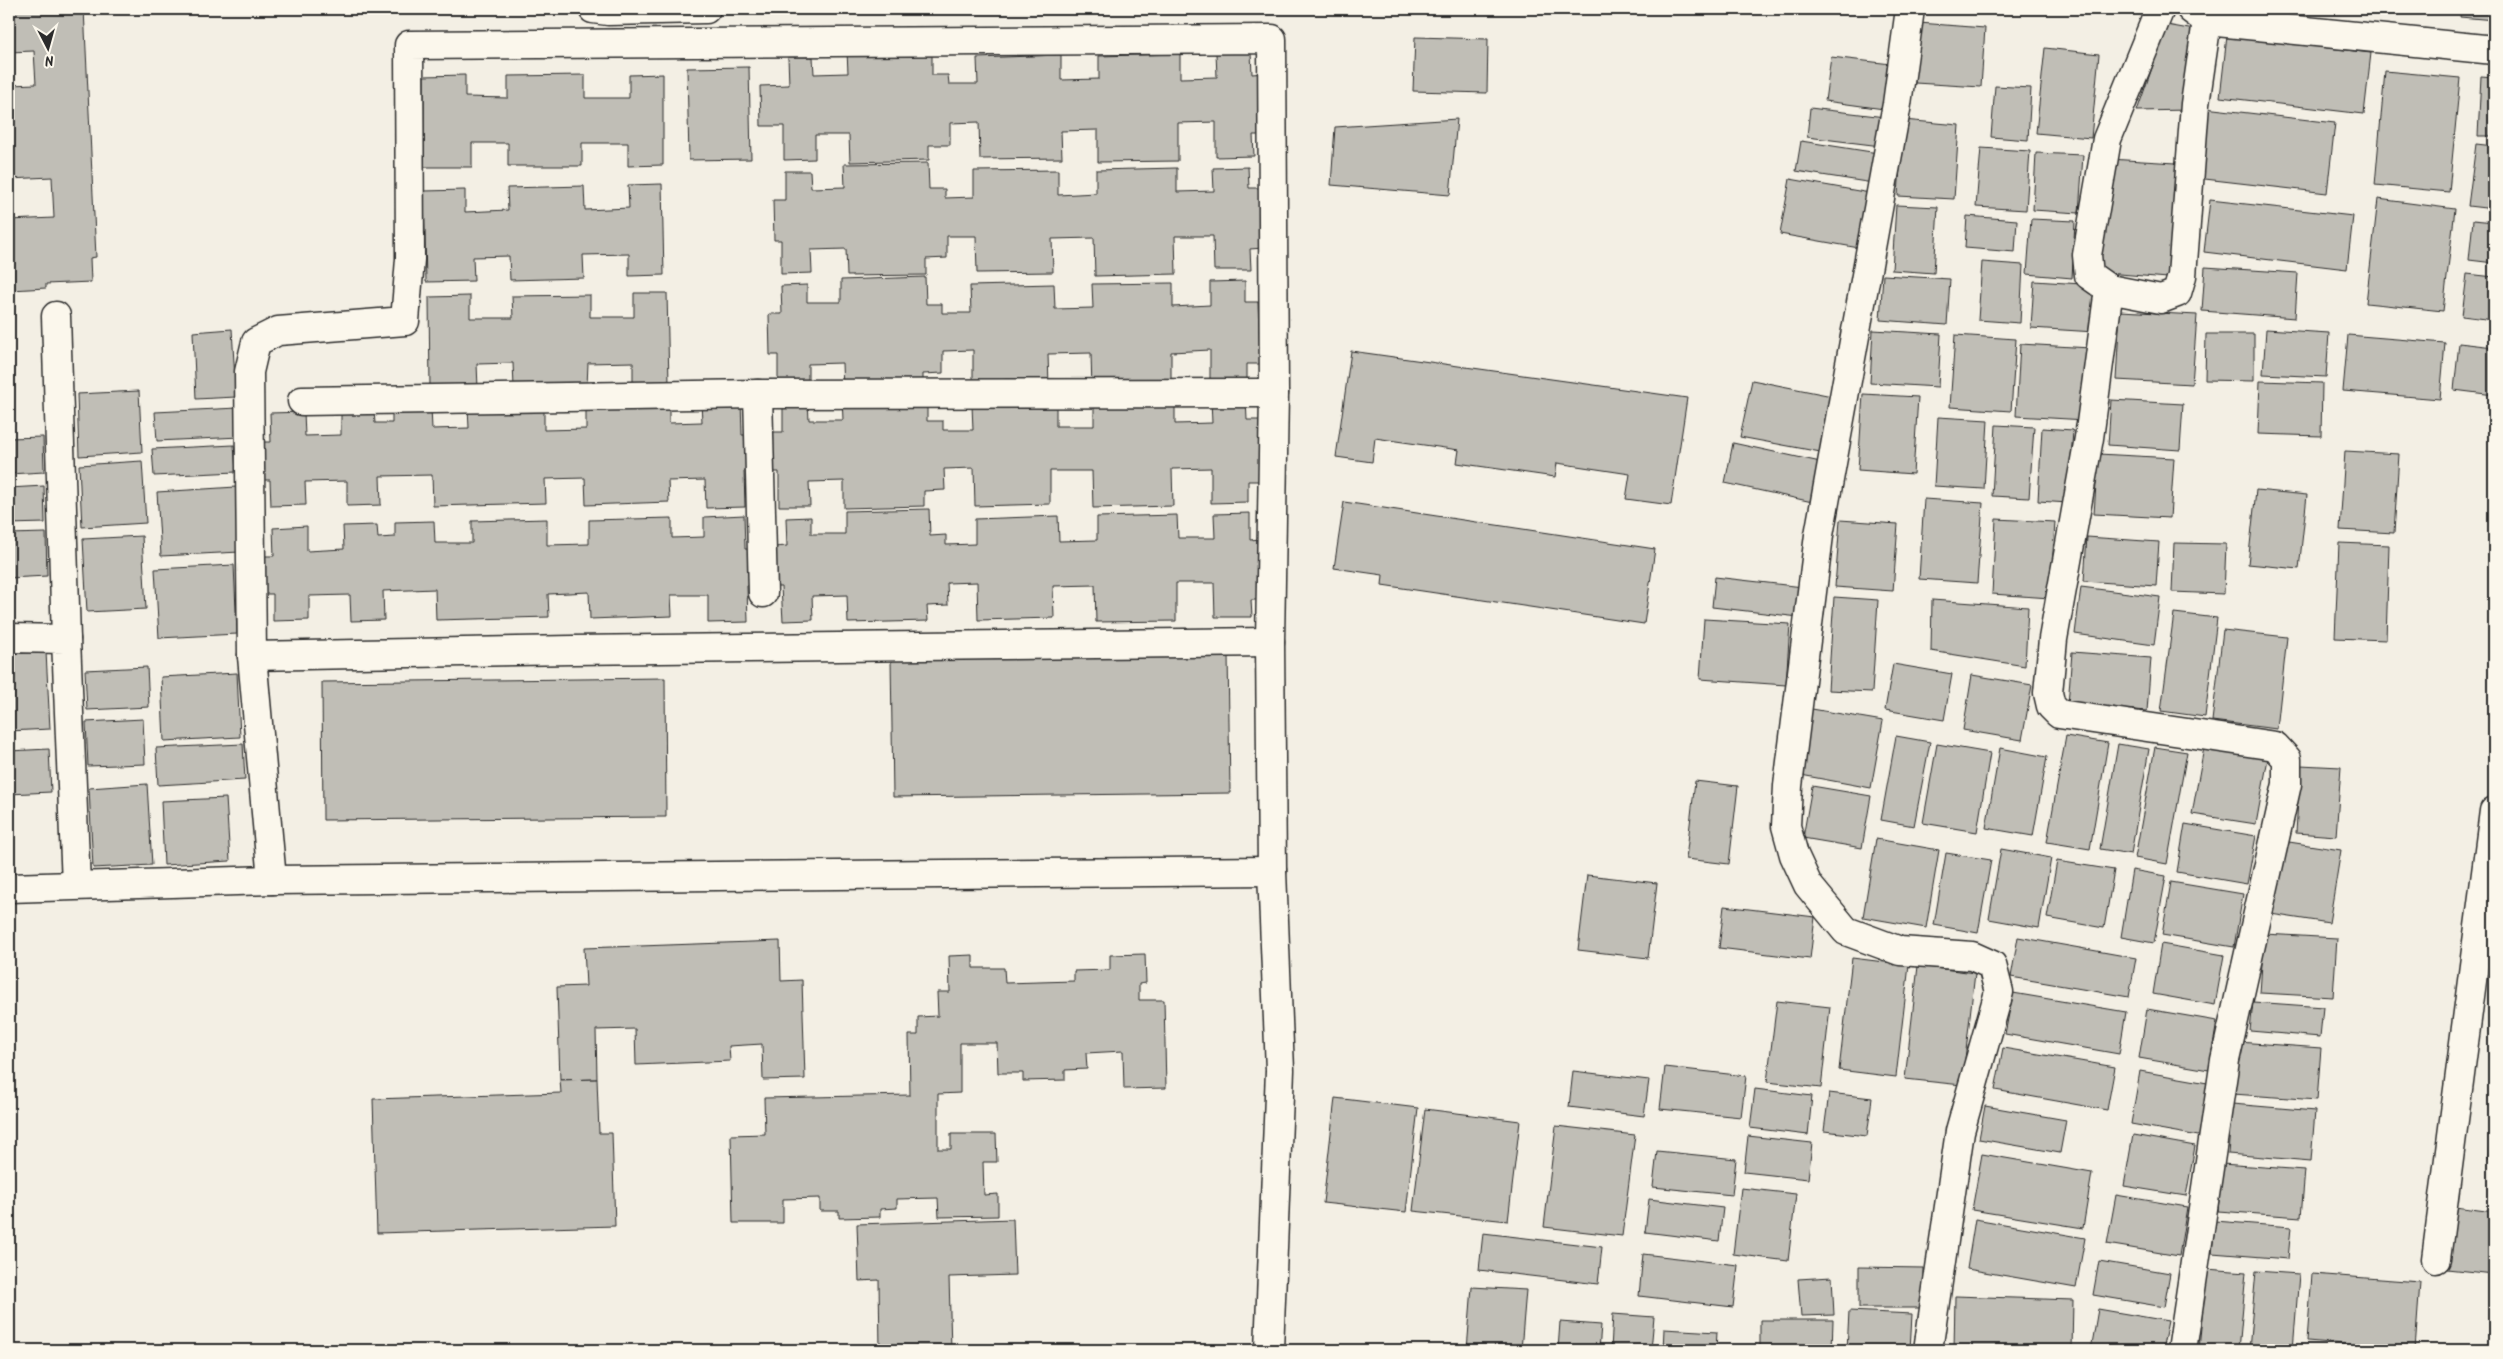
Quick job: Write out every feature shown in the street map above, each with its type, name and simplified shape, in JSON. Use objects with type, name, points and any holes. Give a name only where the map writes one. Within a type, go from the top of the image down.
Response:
[{"type":"street","points":[[592,9],[608,11],[706,9]]},
{"type":"street","points":[[1910,9],[1897,104],[1819,535],[1788,786],[1786,826],[1794,855],[1808,885],[1846,931],[1900,951],[1972,956],[1992,965],[1999,992],[1960,1131],[1928,1350]]},
{"type":"street","points":[[2160,9],[2107,139],[2087,255],[2089,275],[2109,289],[2161,299],[2177,293],[2182,276],[2195,104],[2199,15],[2494,50]]},
{"type":"street","points":[[272,880],[252,656],[249,372],[256,342],[278,331],[405,321],[410,259],[409,44],[1272,39],[1274,394],[1270,642],[1272,871],[1280,1070],[1269,1350]]},
{"type":"street","points":[[2109,289],[2089,438],[2053,639],[2048,693],[2051,706],[2059,714],[2275,746],[2287,759],[2287,784],[2225,1060],[2182,1350]]},
{"type":"street","points":[[56,316],[76,885]]},
{"type":"street","points":[[302,401],[758,394],[1274,394]]},
{"type":"street","points":[[758,394],[763,593]]},
{"type":"street","points":[[9,638],[66,639]]},
{"type":"street","points":[[252,656],[572,650],[1270,642]]},
{"type":"street","points":[[2436,1259],[2494,811]]},
{"type":"street","points":[[9,888],[272,880],[1272,871]]},
{"type":"building","points":[[9,9],[84,9],[96,257],[90,258],[91,282],[46,284],[46,288],[11,290],[9,220],[54,218],[52,177],[9,179],[9,85],[36,84],[34,51],[9,52]]},
{"type":"building","points":[[2403,9],[2449,9],[2448,12]]},
{"type":"building","points":[[2461,9],[2494,9],[2494,20],[2460,17]]},
{"type":"building","points":[[1919,23],[1985,28],[1981,87],[1915,83]]},
{"type":"building","points":[[2167,25],[2200,31],[2189,110],[2137,111]]},
{"type":"building","points":[[2227,36],[2371,53],[2364,114],[2220,97]]},
{"type":"building","points":[[1415,37],[1488,39],[1487,93],[1413,91]]},
{"type":"building","points":[[2045,48],[2099,54],[2091,138],[2036,133]]},
{"type":"building","points":[[932,49],[932,75],[948,75],[949,84],[978,84],[977,58],[1061,55],[1061,80],[1099,79],[1099,56],[1180,54],[1180,78],[1217,77],[1216,53],[1251,53],[1252,74],[1265,73],[1266,135],[1253,135],[1254,156],[1216,157],[1216,122],[1178,123],[1178,161],[1098,162],[1098,130],[1061,131],[1062,158],[980,159],[979,122],[950,123],[950,145],[929,145],[929,160],[850,162],[849,135],[815,135],[815,159],[784,160],[784,126],[761,126],[760,86],[789,85],[788,57],[813,57],[814,74],[848,73],[847,51]]},
{"type":"building","points":[[1831,57],[1891,64],[1884,109],[1825,101]]},
{"type":"building","points":[[749,67],[751,159],[689,160],[687,68]]},
{"type":"building","points":[[2385,71],[2460,78],[2449,192],[2375,185]]},
{"type":"building","points":[[663,74],[663,165],[628,166],[628,143],[582,143],[582,166],[508,166],[508,143],[472,143],[472,167],[424,167],[424,76],[465,75],[465,97],[508,98],[508,76],[585,75],[585,98],[629,98],[629,75]]},
{"type":"building","points":[[2481,76],[2494,77],[2494,136],[2478,136]]},
{"type":"building","points":[[1995,86],[2031,88],[2028,140],[1991,137]]},
{"type":"building","points":[[1810,108],[1885,117],[1881,146],[1807,137]]},
{"type":"building","points":[[2205,108],[2335,123],[2327,193],[2196,178]]},
{"type":"building","points":[[1457,119],[1450,195],[1331,185],[1335,127]]},
{"type":"building","points":[[1903,120],[1959,125],[1954,199],[1898,196]]},
{"type":"building","points":[[1801,141],[1878,153],[1873,183],[1796,171]]},
{"type":"building","points":[[2476,144],[2494,146],[2494,209],[2468,206]]},
{"type":"building","points":[[1981,148],[2030,151],[2026,210],[1976,207]]},
{"type":"building","points":[[2036,153],[2083,155],[2079,213],[2033,210]]},
{"type":"building","points":[[2109,159],[2176,163],[2168,278],[2095,272]]},
{"type":"building","points":[[928,163],[929,189],[945,189],[945,198],[974,197],[974,171],[1058,170],[1058,195],[1096,193],[1096,170],[1177,168],[1177,192],[1214,191],[1213,168],[1248,167],[1249,188],[1262,188],[1263,248],[1250,249],[1251,270],[1214,270],[1213,236],[1175,236],[1176,274],[1095,276],[1094,238],[1052,239],[1053,272],[977,273],[976,236],[947,236],[947,258],[926,259],[926,275],[847,276],[846,249],[811,250],[812,273],[781,274],[781,240],[774,240],[773,200],[785,200],[785,171],[810,171],[811,188],[845,187],[844,164]]},
{"type":"building","points":[[1790,179],[1870,193],[1859,248],[1780,234]]},
{"type":"building","points":[[662,184],[664,275],[629,276],[629,254],[583,255],[584,278],[510,280],[509,256],[473,257],[474,281],[426,282],[424,191],[465,190],[465,212],[508,210],[507,188],[584,186],[585,210],[629,208],[628,185]]},
{"type":"building","points":[[2378,199],[2455,209],[2443,311],[2366,303]]},
{"type":"building","points":[[2210,200],[2353,216],[2347,269],[2204,252]]},
{"type":"building","points":[[1896,205],[1938,207],[1934,273],[1892,270]]},
{"type":"building","points":[[1967,216],[2017,220],[2015,252],[1965,248]]},
{"type":"building","points":[[2031,219],[2075,221],[2072,278],[2027,274]]},
{"type":"building","points":[[2473,220],[2494,222],[2494,263],[2469,260]]},
{"type":"building","points":[[1982,262],[2023,265],[2020,323],[1978,320]]},
{"type":"building","points":[[2205,267],[2298,273],[2295,318],[2202,311]]},
{"type":"building","points":[[2467,274],[2494,277],[2494,320],[2462,316]]},
{"type":"building","points":[[1883,275],[1950,279],[1947,325],[1880,320]]},
{"type":"building","points":[[925,277],[926,304],[942,304],[942,313],[971,313],[970,286],[1054,284],[1055,309],[1093,308],[1092,284],[1173,283],[1173,307],[1210,305],[1210,282],[1245,281],[1245,302],[1258,302],[1260,364],[1247,364],[1247,384],[1210,386],[1210,350],[1171,352],[1171,389],[1092,391],[1091,353],[1048,354],[1049,386],[973,388],[973,350],[943,351],[943,373],[923,374],[923,389],[843,391],[842,363],[808,364],[808,388],[778,389],[778,355],[770,355],[769,314],[782,314],[781,286],[807,285],[807,302],[841,302],[841,280]]},
{"type":"building","points":[[2034,281],[2098,285],[2095,332],[2031,328]]},
{"type":"building","points":[[634,293],[667,293],[669,384],[633,385],[633,362],[588,363],[587,386],[514,387],[513,363],[477,364],[478,388],[430,389],[429,297],[470,296],[470,318],[513,318],[512,296],[590,295],[590,317],[634,317]]},
{"type":"building","points":[[2120,311],[2197,315],[2192,384],[2116,380]]},
{"type":"building","points":[[232,329],[236,397],[196,399],[193,332]]},
{"type":"building","points":[[2266,329],[2329,333],[2326,377],[2263,374]]},
{"type":"building","points":[[1873,330],[1941,334],[1938,387],[1870,383]]},
{"type":"building","points":[[2206,334],[2254,334],[2254,381],[2205,380]]},
{"type":"building","points":[[1955,335],[2016,339],[2011,411],[1950,407]]},
{"type":"building","points":[[2348,335],[2445,343],[2440,399],[2343,391]]},
{"type":"building","points":[[2459,343],[2494,347],[2494,395],[2454,390]]},
{"type":"building","points":[[2020,344],[2091,348],[2086,420],[2016,416]]},
{"type":"building","points":[[1351,351],[1687,398],[1671,505],[1626,499],[1630,474],[1557,463],[1555,477],[1457,463],[1459,450],[1375,438],[1372,462],[1336,457]]},
{"type":"building","points":[[1752,380],[1837,397],[1826,453],[1740,437]]},
{"type":"building","points":[[2260,381],[2322,383],[2321,436],[2258,434]]},
{"type":"building","points":[[139,391],[142,452],[79,456],[77,394]]},
{"type":"building","points":[[1863,394],[1918,397],[1913,474],[1858,470]]},
{"type":"building","points":[[927,395],[927,421],[943,421],[943,430],[973,430],[972,405],[1056,401],[1056,426],[1094,426],[1094,402],[1175,401],[1175,424],[1212,423],[1211,399],[1246,398],[1247,420],[1260,420],[1261,481],[1248,481],[1248,502],[1211,503],[1211,468],[1172,469],[1173,506],[1093,508],[1092,471],[1050,471],[1050,504],[975,506],[974,468],[944,469],[945,490],[924,491],[924,506],[844,508],[844,481],[809,482],[810,506],[779,506],[779,472],[771,472],[771,432],[783,432],[783,403],[808,402],[809,420],[843,420],[842,397]]},
{"type":"building","points":[[2111,400],[2183,404],[2180,450],[2108,445]]},
{"type":"building","points":[[741,401],[742,435],[751,435],[751,470],[744,471],[745,507],[706,508],[705,480],[668,481],[669,502],[586,505],[585,478],[545,479],[546,503],[433,506],[432,475],[380,476],[381,505],[347,506],[347,481],[305,482],[306,505],[271,506],[270,480],[257,480],[256,442],[271,442],[270,413],[304,412],[305,436],[341,435],[341,412],[374,411],[375,423],[392,423],[392,408],[431,407],[432,429],[469,428],[468,407],[544,405],[544,430],[586,429],[586,405],[669,403],[669,423],[702,422],[701,402]]},
{"type":"building","points":[[238,408],[240,437],[157,441],[155,412]]},
{"type":"building","points":[[1938,417],[1988,420],[1984,489],[1934,486]]},
{"type":"building","points":[[1996,425],[2034,427],[2029,498],[1992,496]]},
{"type":"building","points":[[2042,428],[2073,430],[2068,503],[2038,501]]},
{"type":"building","points":[[43,437],[44,472],[9,474],[9,438]]},
{"type":"building","points":[[1733,443],[1825,463],[1817,503],[1725,483]]},
{"type":"building","points":[[234,445],[236,472],[154,476],[152,449]]},
{"type":"building","points":[[2345,451],[2399,454],[2394,533],[2340,530]]},
{"type":"building","points":[[2098,454],[2174,458],[2170,518],[2094,514]]},
{"type":"building","points":[[142,461],[146,523],[82,527],[79,465]]},
{"type":"building","points":[[44,486],[45,523],[9,524],[9,488]]},
{"type":"building","points":[[236,487],[240,552],[161,556],[157,492]]},
{"type":"building","points":[[2256,490],[2307,495],[2299,569],[2248,564]]},
{"type":"building","points":[[1924,499],[1983,503],[1977,583],[1919,579]]},
{"type":"building","points":[[1344,502],[1655,549],[1644,624],[1382,585],[1383,575],[1334,568]]},
{"type":"building","points":[[929,509],[930,536],[946,535],[946,545],[975,544],[975,519],[1058,516],[1059,541],[1097,540],[1097,517],[1177,515],[1178,538],[1215,538],[1214,514],[1250,513],[1250,540],[1260,539],[1261,600],[1251,600],[1252,617],[1215,617],[1214,583],[1176,583],[1176,621],[1096,622],[1095,585],[1053,586],[1054,618],[978,620],[977,582],[947,583],[948,605],[927,606],[928,621],[848,623],[847,595],[812,596],[813,620],[783,621],[781,587],[775,587],[774,547],[787,546],[786,518],[811,517],[811,534],[845,534],[845,511]]},
{"type":"building","points":[[744,515],[745,549],[754,549],[755,585],[747,586],[748,622],[708,623],[708,595],[671,595],[672,616],[590,619],[589,592],[548,594],[549,617],[436,620],[435,589],[383,591],[384,620],[351,621],[350,595],[309,596],[309,620],[273,621],[273,594],[259,594],[258,556],[274,556],[273,528],[307,526],[307,551],[344,549],[343,526],[377,525],[378,538],[395,537],[395,522],[434,521],[435,543],[472,543],[472,521],[547,519],[547,545],[589,544],[589,520],[672,518],[672,538],[704,537],[704,517]]},
{"type":"building","points":[[1996,519],[2055,522],[2050,598],[1992,594]]},
{"type":"building","points":[[1840,520],[1898,524],[1893,591],[1835,587]]},
{"type":"building","points":[[46,533],[47,576],[9,578],[9,534]]},
{"type":"building","points":[[142,536],[146,609],[87,612],[83,539]]},
{"type":"building","points":[[2087,537],[2159,542],[2156,586],[2084,581]]},
{"type":"building","points":[[2174,543],[2226,544],[2224,594],[2172,592]]},
{"type":"building","points":[[2339,543],[2389,545],[2386,640],[2335,638]]},
{"type":"building","points":[[234,565],[237,634],[159,638],[155,569]]},
{"type":"building","points":[[1715,577],[1803,587],[1799,617],[1712,607]]},
{"type":"building","points":[[2081,587],[2160,597],[2154,645],[2075,634]]},
{"type":"building","points":[[1834,597],[1878,600],[1872,692],[1828,690]]},
{"type":"building","points":[[1932,600],[2028,607],[2025,666],[1931,651]]},
{"type":"building","points":[[2174,613],[2217,618],[2205,717],[2161,711]]},
{"type":"building","points":[[1704,619],[1790,624],[1786,685],[1700,679]]},
{"type":"building","points":[[2223,630],[2287,637],[2277,729],[2212,721]]},
{"type":"building","points":[[46,652],[50,729],[9,731],[9,654]]},
{"type":"building","points":[[2072,652],[2151,658],[2147,711],[2068,705]]},
{"type":"building","points":[[1228,654],[1230,793],[893,797],[891,658]]},
{"type":"building","points":[[1893,664],[1952,674],[1944,720],[1885,710]]},
{"type":"building","points":[[147,667],[149,707],[87,710],[85,670]]},
{"type":"building","points":[[237,673],[240,737],[164,741],[161,677]]},
{"type":"building","points":[[1972,675],[2032,685],[2022,740],[1963,730]]},
{"type":"building","points":[[665,678],[666,817],[323,820],[322,682]]},
{"type":"building","points":[[1812,709],[1883,721],[1871,788],[1801,775]]},
{"type":"building","points":[[143,719],[145,764],[88,766],[86,722]]},
{"type":"building","points":[[1896,736],[1930,742],[1914,826],[1881,820]]},
{"type":"building","points":[[2066,736],[2108,743],[2090,849],[2047,842]]},
{"type":"building","points":[[2205,742],[2269,753],[2256,824],[2192,814]]},
{"type":"building","points":[[243,744],[245,780],[158,785],[156,748]]},
{"type":"building","points":[[1937,744],[1990,753],[1977,832],[1923,823]]},
{"type":"building","points":[[2118,744],[2149,749],[2131,854],[2100,849]]},
{"type":"building","points":[[2155,747],[2187,752],[2167,864],[2135,858]]},
{"type":"building","points":[[2000,748],[2047,757],[2033,836],[1986,828]]},
{"type":"building","points":[[49,749],[51,792],[9,794],[9,751]]},
{"type":"building","points":[[2300,765],[2341,767],[2336,836],[2296,833]]},
{"type":"building","points":[[1695,781],[1738,786],[1729,864],[1686,859]]},
{"type":"building","points":[[147,784],[152,865],[93,868],[89,788]]},
{"type":"building","points":[[1812,786],[1871,796],[1862,848],[1803,838]]},
{"type":"building","points":[[226,798],[230,861],[164,865],[161,801]]},
{"type":"building","points":[[2185,824],[2256,836],[2247,884],[2177,872]]},
{"type":"building","points":[[1876,839],[1939,850],[1926,928],[1863,917]]},
{"type":"building","points":[[2276,840],[2341,850],[2329,923],[2264,913]]},
{"type":"building","points":[[2001,849],[2051,858],[2039,928],[1989,919]]},
{"type":"building","points":[[1946,853],[1991,860],[1978,933],[1934,925]]},
{"type":"building","points":[[2057,861],[2114,870],[2104,928],[2047,918]]},
{"type":"building","points":[[2132,870],[2166,876],[2154,943],[2121,937]]},
{"type":"building","points":[[1587,875],[1657,883],[1648,958],[1578,950]]},
{"type":"building","points":[[2171,882],[2243,894],[2234,947],[2162,935]]},
{"type":"building","points":[[1724,906],[1815,917],[1810,959],[1719,948]]},
{"type":"building","points":[[2264,934],[2337,938],[2333,997],[2260,993]]},
{"type":"building","points":[[2018,937],[2136,958],[2129,997],[2011,977]]},
{"type":"building","points":[[780,941],[781,981],[802,980],[805,1079],[763,1080],[762,1044],[729,1046],[730,1061],[636,1065],[635,1029],[596,1030],[597,1079],[560,1080],[557,987],[586,986],[584,948]]},
{"type":"building","points":[[2161,944],[2224,955],[2215,1005],[2153,994]]},
{"type":"building","points":[[1145,954],[1146,983],[1139,984],[1139,1000],[1164,1000],[1166,1088],[1124,1089],[1123,1051],[1086,1053],[1087,1069],[1065,1070],[1065,1080],[1023,1081],[1023,1073],[998,1073],[997,1043],[960,1043],[960,1093],[938,1094],[938,1149],[951,1149],[951,1134],[996,1134],[997,1162],[983,1162],[984,1195],[998,1194],[998,1216],[939,1217],[938,1198],[897,1199],[897,1208],[880,1209],[880,1217],[839,1218],[839,1211],[820,1211],[820,1198],[783,1199],[783,1223],[733,1223],[731,1135],[765,1134],[764,1098],[910,1095],[909,1035],[918,1035],[918,1017],[938,1016],[937,992],[950,992],[949,956],[973,955],[973,968],[1004,968],[1005,983],[1074,981],[1074,971],[1110,970],[1110,955]]},
{"type":"building","points":[[1852,958],[1909,965],[1896,1077],[1839,1070]]},
{"type":"building","points":[[1918,966],[1975,973],[1962,1085],[1905,1079]]},
{"type":"building","points":[[2013,993],[2126,1012],[2119,1054],[2005,1034]]},
{"type":"building","points":[[1777,1001],[1830,1007],[1821,1088],[1767,1082]]},
{"type":"building","points":[[2253,1002],[2323,1007],[2320,1037],[2250,1031]]},
{"type":"building","points":[[2147,1009],[2217,1021],[2209,1070],[2139,1058]]},
{"type":"building","points":[[2238,1042],[2321,1048],[2317,1100],[2233,1094]]},
{"type":"building","points":[[2003,1048],[2115,1067],[2107,1110],[1995,1090]]},
{"type":"building","points":[[1665,1067],[1746,1076],[1741,1117],[1660,1109]]},
{"type":"building","points":[[1573,1071],[1649,1080],[1644,1116],[1569,1107]]},
{"type":"building","points":[[2140,1071],[2213,1084],[2204,1137],[2131,1124]]},
{"type":"building","points":[[597,1079],[599,1133],[612,1133],[615,1226],[377,1233],[373,1099],[561,1093],[560,1080]]},
{"type":"building","points":[[1755,1089],[1812,1096],[1808,1135],[1750,1128]]},
{"type":"building","points":[[1829,1093],[1872,1098],[1867,1136],[1824,1131]]},
{"type":"building","points":[[1335,1098],[1418,1108],[1406,1212],[1323,1203]]},
{"type":"building","points":[[2494,1103],[2494,1159],[2488,1158]]},
{"type":"building","points":[[2232,1104],[2315,1111],[2311,1161],[2228,1154]]},
{"type":"building","points":[[1985,1106],[2066,1120],[2060,1153],[1979,1139]]},
{"type":"building","points":[[1425,1109],[1520,1121],[1508,1221],[1413,1211]]},
{"type":"building","points":[[1556,1126],[1635,1135],[1622,1236],[1544,1227]]},
{"type":"building","points":[[2133,1135],[2195,1146],[2186,1196],[2124,1186]]},
{"type":"building","points":[[1748,1136],[1812,1143],[1808,1179],[1744,1172]]},
{"type":"building","points":[[1657,1151],[1736,1159],[1732,1195],[1653,1187]]},
{"type":"building","points":[[1982,1154],[2092,1173],[2083,1228],[1972,1210]]},
{"type":"building","points":[[2222,1164],[2305,1170],[2301,1217],[2218,1211]]},
{"type":"building","points":[[1741,1188],[1796,1194],[1788,1261],[1733,1254]]},
{"type":"building","points":[[2116,1195],[2187,1207],[2179,1256],[2107,1244]]},
{"type":"building","points":[[1649,1199],[1723,1208],[1719,1241],[1645,1232]]},
{"type":"building","points":[[2455,1207],[2494,1212],[2494,1274],[2447,1269]]},
{"type":"building","points":[[1013,1219],[1015,1275],[949,1277],[951,1350],[880,1350],[879,1280],[859,1281],[857,1224]]},
{"type":"building","points":[[1975,1219],[2085,1238],[2076,1288],[1967,1269]]},
{"type":"building","points":[[2215,1221],[2291,1227],[2288,1259],[2212,1253]]},
{"type":"building","points":[[1483,1233],[1602,1247],[1598,1284],[1479,1270]]},
{"type":"building","points":[[1643,1254],[1738,1265],[1733,1307],[1639,1296]]},
{"type":"building","points":[[2099,1261],[2170,1273],[2164,1307],[2093,1295]]},
{"type":"building","points":[[1859,1267],[1924,1268],[1924,1308],[1859,1308]]},
{"type":"building","points":[[2206,1269],[2246,1272],[2239,1350],[2199,1350]]},
{"type":"building","points":[[2256,1271],[2299,1274],[2293,1350],[2249,1350]]},
{"type":"building","points":[[2312,1274],[2420,1282],[2415,1350],[2307,1341]]},
{"type":"building","points":[[1832,1277],[1834,1315],[1801,1316],[1798,1279]]},
{"type":"building","points":[[1472,1287],[1526,1290],[1521,1350],[1467,1350]]},
{"type":"building","points":[[1955,1296],[2073,1300],[2072,1350],[1954,1350]]},
{"type":"building","points":[[2098,1309],[2168,1321],[2162,1350],[2091,1350]]},
{"type":"building","points":[[1849,1311],[1912,1314],[1910,1350],[1847,1350]]},
{"type":"building","points":[[1613,1314],[1654,1317],[1651,1350],[1611,1350]]},
{"type":"building","points":[[1760,1320],[1833,1320],[1832,1350],[1760,1350]]},
{"type":"building","points":[[1560,1322],[1601,1325],[1599,1350],[1558,1350]]},
{"type":"building","points":[[1664,1329],[1717,1332],[1716,1350],[1663,1350]]}]
